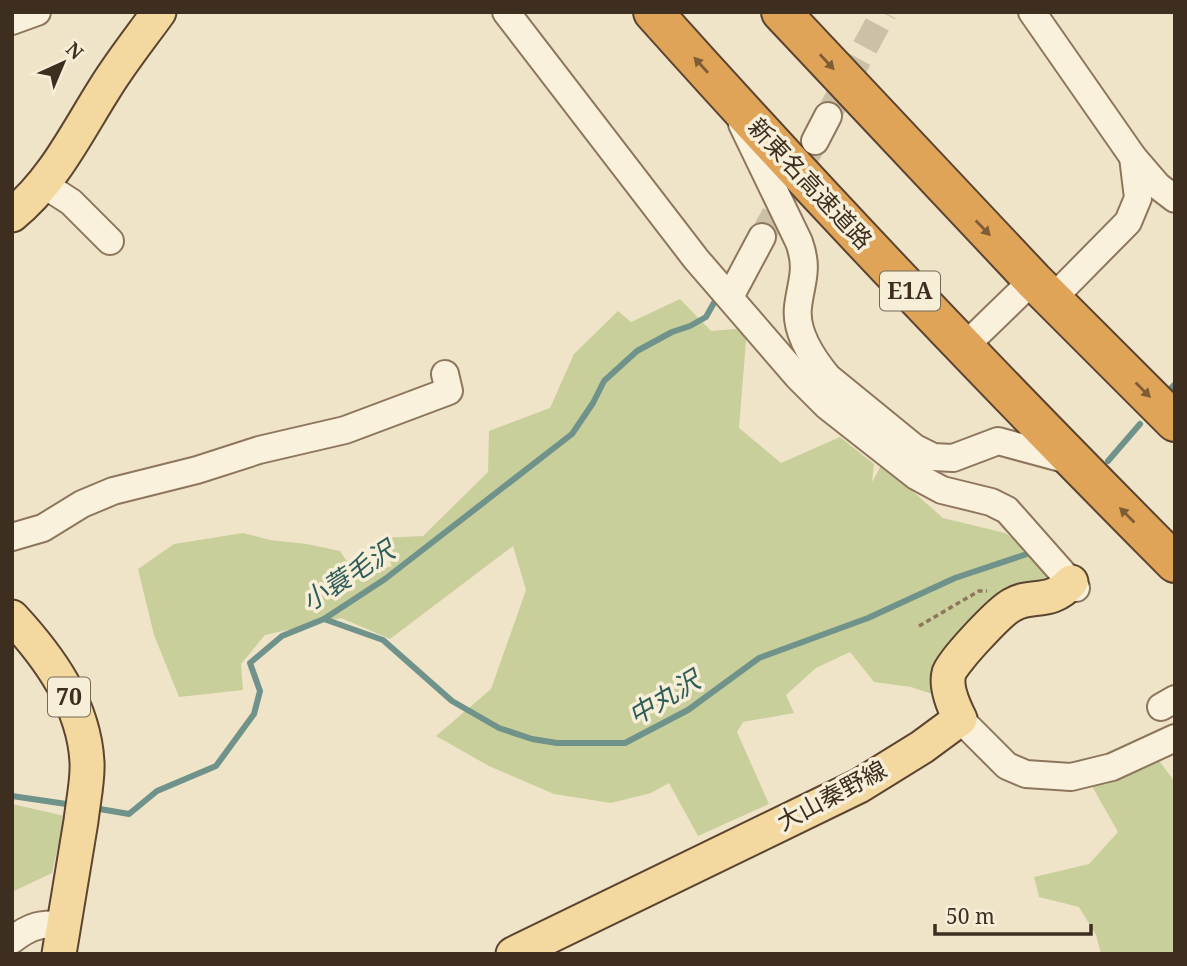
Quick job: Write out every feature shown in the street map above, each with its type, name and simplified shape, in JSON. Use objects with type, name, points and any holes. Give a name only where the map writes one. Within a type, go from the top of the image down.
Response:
[{"type":"highway","name":"新東名高速道路","points":[[653,12],[963,348],[1175,563]]},
{"type":"highway","points":[[781,12],[1042,290],[1175,422]]},
{"type":"main road","points":[[12,215],[43,184],[65,156],[106,86],[159,12]]},
{"type":"main road","points":[[960,719],[951,697],[948,675],[953,664],[1011,605],[1053,596],[1074,585]]},
{"type":"main road","name":"70","points":[[12,617],[41,649],[68,692],[81,726],[87,762],[78,841],[61,939]]},
{"type":"main road","name":"大山秦野線","points":[[513,954],[859,786],[922,747],[960,719]]},
{"type":"street","points":[[12,21],[37,12]]},
{"type":"street","points":[[506,12],[696,258],[797,377],[827,406],[884,437],[933,457],[953,458],[998,441],[1073,461]]},
{"type":"street","points":[[1032,12],[1133,157],[1158,187],[1175,199]]},
{"type":"street","points":[[730,97],[803,252],[805,272],[797,317],[802,334],[819,366],[916,475],[942,490],[991,502],[1007,510],[1074,585]]},
{"type":"street","points":[[815,141],[828,116]]},
{"type":"street","points":[[963,348],[1128,222],[1138,198],[1133,157]]},
{"type":"street","points":[[43,184],[71,202],[110,241]]},
{"type":"street","points":[[730,298],[762,237]]},
{"type":"street","points":[[12,537],[43,528],[82,504],[113,491],[197,470],[259,450],[345,430],[449,391],[445,374]]},
{"type":"street","points":[[960,719],[1007,766],[1026,774],[1071,777],[1112,767],[1175,738]]},
{"type":"street","points":[[12,940],[27,928],[43,924],[61,939]]},
{"type":"green space","points":[[680,299],[711,331],[747,328],[739,428],[781,463],[840,437],[874,464],[872,482],[882,464],[943,518],[1005,533],[1040,558],[1061,582],[1011,605],[947,699],[911,687],[874,682],[850,652],[816,668],[786,695],[794,713],[743,722],[737,732],[769,804],[698,836],[669,783],[651,793],[611,803],[554,794],[489,766],[436,736],[491,689],[526,590],[513,546],[390,639],[341,618],[265,635],[241,664],[243,690],[179,697],[154,635],[138,569],[174,544],[243,533],[340,551],[357,577],[392,566],[380,538],[423,536],[488,472],[489,431],[550,408],[574,354],[618,311],[631,322]]},
{"type":"green space","points":[[1154,754],[1175,782],[1175,954],[1101,954],[1096,935],[1079,907],[1039,897],[1034,877],[1089,864],[1118,832],[1089,781]]},
{"type":"green space","points":[[12,804],[65,816],[52,873],[12,892]]},
{"type":"waterway","name":"小蓑毛沢","points":[[94,808],[129,814],[157,791],[216,766],[254,714],[260,691],[250,663],[282,636],[324,619],[385,579],[572,434],[604,381],[637,351],[706,317],[715,301]]},
{"type":"waterway","name":"中丸沢","points":[[1169,390],[1175,384]]},
{"type":"waterway","name":"中丸沢","points":[[1108,461],[1140,424]]},
{"type":"waterway","name":"中丸沢","points":[[324,619],[383,640],[452,701],[499,728],[532,739],[557,743],[625,743],[688,710],[759,658],[868,618],[955,578],[1030,553]]},
{"type":"waterway","name":"小蓑毛沢","points":[[12,796],[73,805]]},
{"type":"tunnel","points":[[828,116],[884,12]]},
{"type":"tunnel","points":[[762,237],[815,141]]}]
